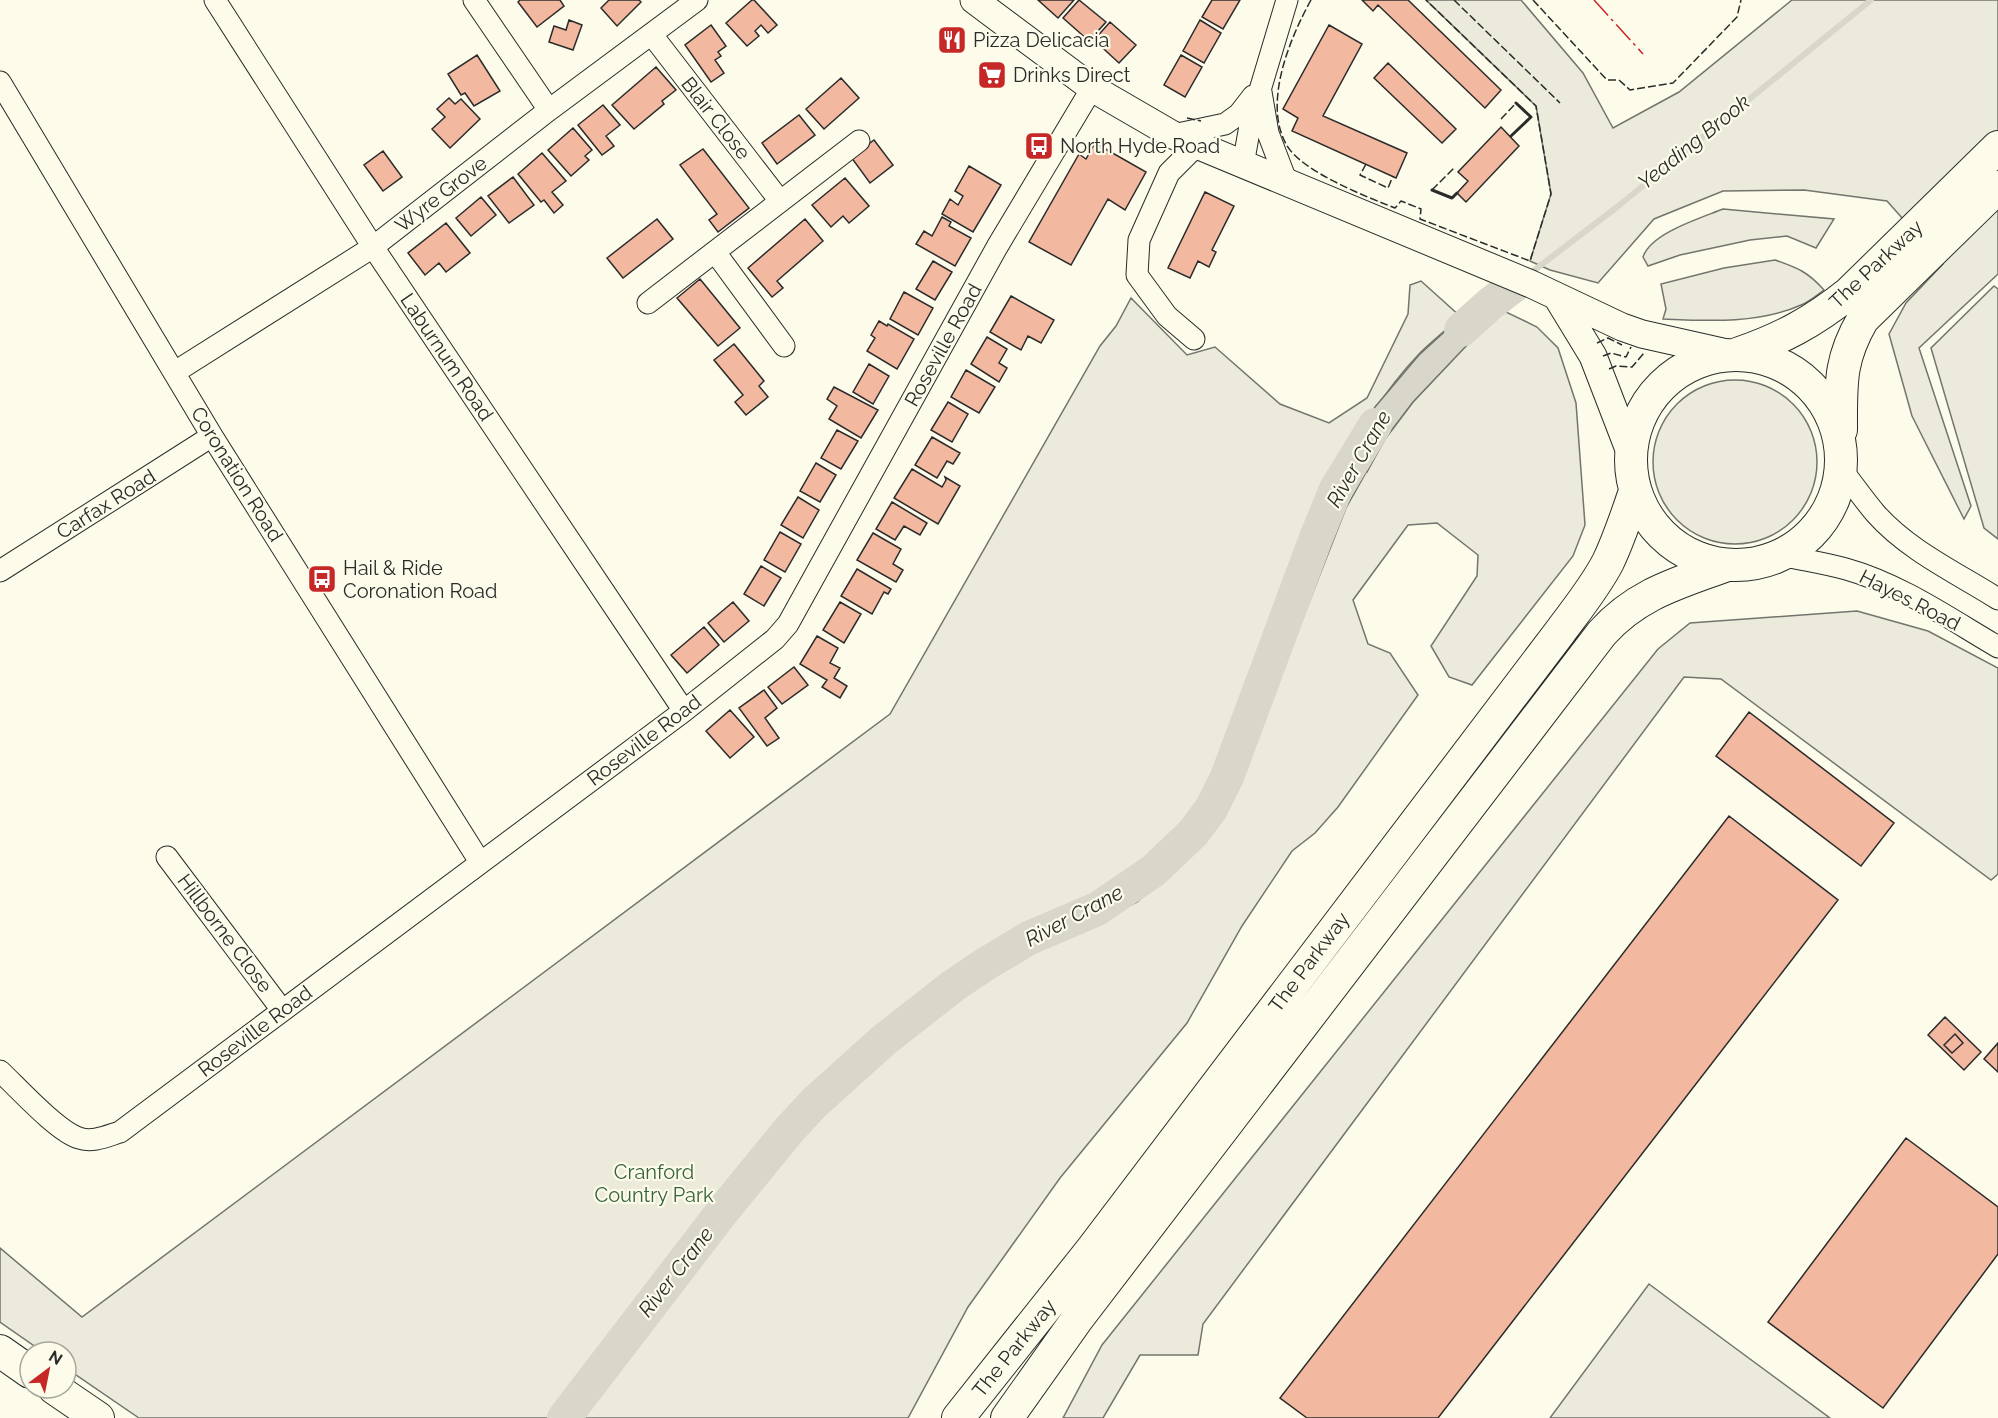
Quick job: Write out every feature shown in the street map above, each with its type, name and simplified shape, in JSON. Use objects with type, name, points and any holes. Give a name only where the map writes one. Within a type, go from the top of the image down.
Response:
[{"type":"highway","name":"The Parkway","points":[[1841,438],[1841,387],[1844,363],[1851,339],[1863,318],[1880,300],[1998,147]]},
{"type":"highway","name":"The Parkway","points":[[1734,354],[1794,332],[1823,314],[1936,227],[1998,187]]},
{"type":"highway","points":[[1734,354],[1762,357],[1791,369],[1815,390],[1833,416],[1841,438],[1842,470],[1836,496],[1823,520],[1805,540],[1782,555],[1756,564],[1728,565],[1697,558],[1670,543],[1648,520],[1635,492],[1630,452],[1635,427],[1646,404],[1662,384],[1705,358],[1734,354]]},
{"type":"highway","name":"The Parkway","points":[[958,1418],[1093,1248],[1560,632],[1595,584],[1607,563],[1635,492]]},
{"type":"highway","name":"The Parkway","points":[[1006,1418],[1112,1274],[1602,633],[1633,604],[1660,590],[1728,565]]},
{"type":"highway","points":[[0,1351],[18,1364]]},
{"type":"highway","points":[[72,1400],[98,1418]]},
{"type":"main road","points":[[974,0],[1092,88],[1185,140],[1520,280],[1622,327],[1642,334],[1734,354]]},
{"type":"main road","points":[[1557,297],[1593,356],[1630,452]]},
{"type":"street","name":"Laburnum Road","points":[[215,0],[374,247],[684,711]]},
{"type":"street","points":[[474,0],[549,110]]},
{"type":"street","name":"Wyre Grove","points":[[175,372],[374,247],[549,110],[697,0]]},
{"type":"street","points":[[1243,165],[1260,86],[1287,0]]},
{"type":"street","name":"Blair Close","points":[[652,35],[780,201]]},
{"type":"street","name":"Coronation Road","points":[[0,82],[212,436],[480,862]]},
{"type":"street","points":[[1194,339],[1167,316],[1137,275],[1139,240],[1185,140],[1225,124],[1239,114],[1260,86]]},
{"type":"street","points":[[1260,86],[1268,133],[1287,183]]},
{"type":"street","name":"Roseville Road","points":[[0,1071],[65,1132],[81,1139],[101,1139],[120,1132],[684,711],[775,639],[788,624],[997,247],[1092,88]]},
{"type":"street","points":[[648,303],[859,141]]},
{"type":"street","points":[[715,252],[784,346]]},
{"type":"street","name":"Carfax Road","points":[[0,571],[212,436]]},
{"type":"street","points":[[1842,470],[1876,514],[1900,536],[1930,558],[1998,599]]},
{"type":"street","name":"Hayes Road","points":[[1782,555],[1846,569],[1871,578],[1909,596],[1998,647]]},
{"type":"street","name":"Hillborne Close","points":[[167,857],[282,1010]]},
{"type":"green space","points":[[1426,0],[1521,0],[1583,73],[1613,128],[1679,92],[1792,0],[1998,0],[1998,274],[1919,348],[1971,506],[1964,519],[1912,416],[1889,334],[1906,303],[1943,264],[1887,201],[1804,190],[1723,191],[1654,219],[1598,283],[1550,270],[1530,261],[1551,194],[1536,106]]},
{"type":"green space","points":[[1723,209],[1834,219],[1816,248],[1787,236],[1750,240],[1680,255],[1648,266],[1643,257],[1656,241],[1678,227]]},
{"type":"green space","points":[[1775,260],[1802,271],[1824,290],[1804,304],[1768,315],[1733,320],[1663,319],[1666,309],[1661,284],[1724,268]]},
{"type":"green space","name":"Cranford Country Park","points":[[1421,281],[1461,317],[1424,349],[1405,370],[1378,404],[1355,441],[1325,498],[1221,772],[1209,798],[1198,816],[1173,842],[1144,866],[1100,896],[1112,914],[1137,902],[1202,841],[1236,789],[1346,508],[1385,439],[1413,402],[1490,320],[1504,311],[1537,327],[1558,348],[1576,403],[1585,525],[1573,556],[1472,685],[1449,677],[1431,646],[1477,576],[1478,555],[1437,523],[1408,525],[1353,600],[1368,644],[1390,653],[1418,695],[1338,807],[1315,833],[1292,851],[1242,926],[1187,1023],[1060,1178],[968,1307],[908,1418],[139,1418],[78,1376],[78,1340],[26,1340],[0,1322],[0,1248],[82,1317],[890,714],[1100,346],[1116,326],[1131,298],[1187,355],[1215,347],[1280,404],[1329,423],[1367,398],[1408,314],[1410,285]]},
{"type":"green space","points":[[1735,380],[1766,387],[1793,404],[1810,431],[1817,462],[1810,493],[1793,520],[1766,537],[1735,544],[1704,537],[1677,520],[1660,493],[1653,462],[1660,431],[1677,404],[1704,387]]},
{"type":"green space","points":[[1857,611],[1928,631],[1998,668],[1998,874],[1991,880],[1721,679],[1684,677],[1203,1324],[1198,1355],[1140,1355],[1103,1418],[1063,1418],[1102,1345],[1658,649],[1690,623]]},
{"type":"shaded area","points":[[1994,286],[1998,289],[1998,539],[1984,528],[1931,348]]},
{"type":"shaded area","points":[[1649,1284],[1689,1314],[1830,1418],[1550,1418]]},
{"type":"water","points":[[1486,294],[1507,303],[1413,402],[1385,439],[1367,472],[1343,460],[1375,407],[1419,355]]},
{"type":"building","points":[[520,0],[560,0],[564,6],[537,27],[518,2]]},
{"type":"building","points":[[609,0],[639,0],[641,2],[617,26],[601,8]]},
{"type":"building","points":[[752,0],[777,25],[768,33],[761,25],[755,31],[759,36],[747,46],[726,23]]},
{"type":"building","points":[[1038,0],[1074,0],[1058,18]]},
{"type":"building","points":[[1079,0],[1106,22],[1089,41],[1063,18]]},
{"type":"building","points":[[1212,0],[1240,0],[1223,29],[1202,17]]},
{"type":"building","points":[[1362,0],[1408,0],[1501,90],[1485,108],[1378,5],[1373,11]]},
{"type":"building","points":[[569,20],[582,25],[573,50],[549,42],[554,26],[566,30]]},
{"type":"building","points":[[1200,20],[1221,33],[1204,63],[1183,51]]},
{"type":"building","points":[[1110,22],[1136,45],[1119,63],[1094,40]]},
{"type":"building","points":[[711,25],[726,46],[718,52],[721,56],[715,60],[724,73],[711,82],[685,45]]},
{"type":"building","points":[[1329,25],[1362,44],[1323,116],[1407,153],[1396,178],[1292,131],[1298,118],[1283,109]]},
{"type":"building","points":[[477,55],[500,91],[474,106],[465,93],[461,95],[448,74]]},
{"type":"building","points":[[1181,55],[1202,67],[1185,97],[1164,85]]},
{"type":"building","points":[[1388,63],[1456,129],[1442,143],[1374,78]]},
{"type":"building","points":[[656,67],[676,90],[662,101],[664,104],[634,129],[612,105]]},
{"type":"building","points":[[841,78],[859,98],[824,129],[806,109]]},
{"type":"building","points":[[449,98],[455,104],[461,99],[480,119],[450,148],[432,129],[445,117],[437,109]]},
{"type":"building","points":[[603,105],[620,125],[606,136],[614,146],[602,155],[578,125]]},
{"type":"building","points":[[799,115],[815,135],[777,164],[762,143]]},
{"type":"building","points":[[1501,127],[1519,146],[1466,202],[1457,193],[1468,181],[1458,172]]},
{"type":"building","points":[[573,128],[592,150],[585,156],[589,160],[571,176],[548,150]]},
{"type":"building","points":[[874,140],[893,165],[870,183],[851,157]]},
{"type":"building","points":[[1095,143],[1146,172],[1125,210],[1108,199],[1071,265],[1029,242],[1079,154],[1086,159]]},
{"type":"building","points":[[703,149],[749,208],[718,232],[709,220],[717,214],[680,165]]},
{"type":"building","points":[[383,151],[402,177],[383,191],[364,165]]},
{"type":"building","points":[[542,153],[566,181],[552,192],[563,205],[554,213],[544,200],[541,202],[518,174]]},
{"type":"building","points":[[969,166],[1001,185],[973,232],[942,214],[950,199],[958,205],[963,196],[955,191]]},
{"type":"building","points":[[513,177],[534,205],[509,223],[488,196]]},
{"type":"building","points":[[845,178],[869,206],[849,223],[843,216],[831,227],[812,205]]},
{"type":"building","points":[[1205,192],[1234,206],[1212,250],[1216,252],[1209,267],[1198,261],[1190,278],[1168,268]]},
{"type":"building","points":[[481,197],[496,215],[471,236],[456,218]]},
{"type":"building","points":[[942,217],[951,222],[949,226],[971,238],[955,266],[916,244],[924,231],[932,236]]},
{"type":"building","points":[[657,219],[673,239],[623,278],[607,258]]},
{"type":"building","points":[[805,219],[823,241],[777,281],[783,288],[772,297],[748,268]]},
{"type":"building","points":[[446,223],[470,253],[446,272],[439,263],[425,275],[408,253]]},
{"type":"building","points":[[933,261],[952,272],[935,300],[916,289]]},
{"type":"building","points":[[700,279],[740,328],[718,346],[677,298]]},
{"type":"building","points":[[904,292],[933,308],[918,335],[890,319]]},
{"type":"building","points":[[1011,296],[1054,320],[1041,343],[1028,336],[1021,350],[990,332]]},
{"type":"building","points":[[879,321],[914,339],[897,369],[867,351],[875,338],[871,335]]},
{"type":"building","points":[[987,337],[1007,349],[999,363],[1007,368],[999,382],[971,364]]},
{"type":"building","points":[[734,344],[764,381],[759,386],[768,397],[746,415],[735,402],[743,395],[714,360]]},
{"type":"building","points":[[869,364],[889,376],[873,404],[853,392]]},
{"type":"building","points":[[966,370],[995,387],[979,413],[951,397]]},
{"type":"building","points":[[834,387],[878,410],[861,438],[829,419],[837,406],[827,399]]},
{"type":"building","points":[[948,402],[968,414],[952,442],[931,430]]},
{"type":"building","points":[[837,430],[858,441],[841,469],[821,458]]},
{"type":"building","points":[[932,437],[960,453],[953,464],[947,461],[937,478],[915,465]]},
{"type":"building","points":[[816,463],[836,475],[820,502],[800,491]]},
{"type":"building","points":[[912,469],[942,487],[946,480],[945,477],[960,486],[938,524],[894,498]]},
{"type":"building","points":[[798,497],[819,510],[803,538],[781,525]]},
{"type":"building","points":[[892,502],[927,523],[920,535],[904,526],[895,540],[876,529]]},
{"type":"building","points":[[780,532],[801,544],[785,572],[764,560]]},
{"type":"building","points":[[873,533],[901,549],[893,564],[903,570],[896,582],[857,560]]},
{"type":"building","points":[[761,566],[781,578],[764,606],[744,594]]},
{"type":"building","points":[[857,569],[891,589],[888,594],[884,592],[872,614],[841,596]]},
{"type":"building","points":[[733,602],[749,621],[724,642],[708,623]]},
{"type":"building","points":[[840,602],[861,614],[844,643],[823,630]]},
{"type":"building","points":[[704,627],[719,645],[687,673],[671,655]]},
{"type":"building","points":[[817,636],[838,648],[830,663],[840,668],[834,678],[847,686],[840,698],[822,687],[827,680],[800,664]]},
{"type":"building","points":[[794,667],[808,685],[782,704],[768,687]]},
{"type":"building","points":[[764,690],[777,708],[765,718],[779,738],[767,746],[739,708]]},
{"type":"building","points":[[730,710],[754,737],[730,758],[706,731]]},
{"type":"building","points":[[1749,712],[1894,823],[1861,866],[1716,756]]},
{"type":"building","points":[[1729,816],[1838,900],[1438,1418],[1307,1418],[1280,1398]]},
{"type":"building","points":[[1945,1017],[1981,1052],[1964,1070],[1928,1035]]},
{"type":"building","points":[[1955,1034],[1963,1043],[1952,1053],[1944,1045]]},
{"type":"building","points":[[1998,1043],[1998,1072],[1984,1059]]},
{"type":"building","points":[[1906,1138],[1998,1207],[1998,1254],[1883,1408],[1768,1322]]},
{"type":"waterway","name":"Yeading Brook","points":[[1528,275],[1617,207],[1871,0]]},
{"type":"waterway","name":"River Crane","points":[[1461,330],[1516,284]]},
{"type":"waterway","name":"River Crane","points":[[564,1418],[722,1212],[814,1103],[884,1040],[953,986],[1029,938],[1097,909],[1153,871],[1193,833],[1211,809],[1227,777],[1336,489],[1375,425]]},
{"type":"fence","points":[[1311,0],[1288,51],[1278,90],[1277,109],[1280,127],[1286,144],[1294,154],[1319,173],[1352,190],[1395,208],[1401,201],[1421,209],[1420,219],[1530,261],[1551,194],[1536,106],[1426,0]]},
{"type":"fence","points":[[1454,0],[1560,103]]},
{"type":"fence","points":[[1533,0],[1607,80],[1619,80],[1630,90],[1673,83],[1737,17],[1741,0]]},
{"type":"fence","points":[[1501,119],[1516,103]]},
{"type":"fence","points":[[1187,118],[1201,121]]},
{"type":"fence","points":[[1366,164],[1360,175],[1388,188],[1393,176]]},
{"type":"fence","points":[[1432,190],[1454,168]]},
{"type":"fence","points":[[1597,343],[1608,338],[1622,345]]},
{"type":"fence","points":[[1603,356],[1611,353],[1626,357],[1631,347]]},
{"type":"fence","points":[[1609,369],[1616,366],[1632,367],[1644,353]]},
{"type":"wall","points":[[1511,136],[1531,117],[1516,103]]},
{"type":"wall","points":[[1432,190],[1452,198],[1457,193]]},
{"type":"power","points":[[1594,0],[1643,54]]},
{"type":"place","name":"Pizza Delicacia","points":[[952,40]]},
{"type":"place","name":"Drinks Direct","points":[[992,75]]},
{"type":"place","name":"North Hyde Road","points":[[1039,146]]},
{"type":"place","name":"Hail & Ride Coronation Road","points":[[322,579]]}]
